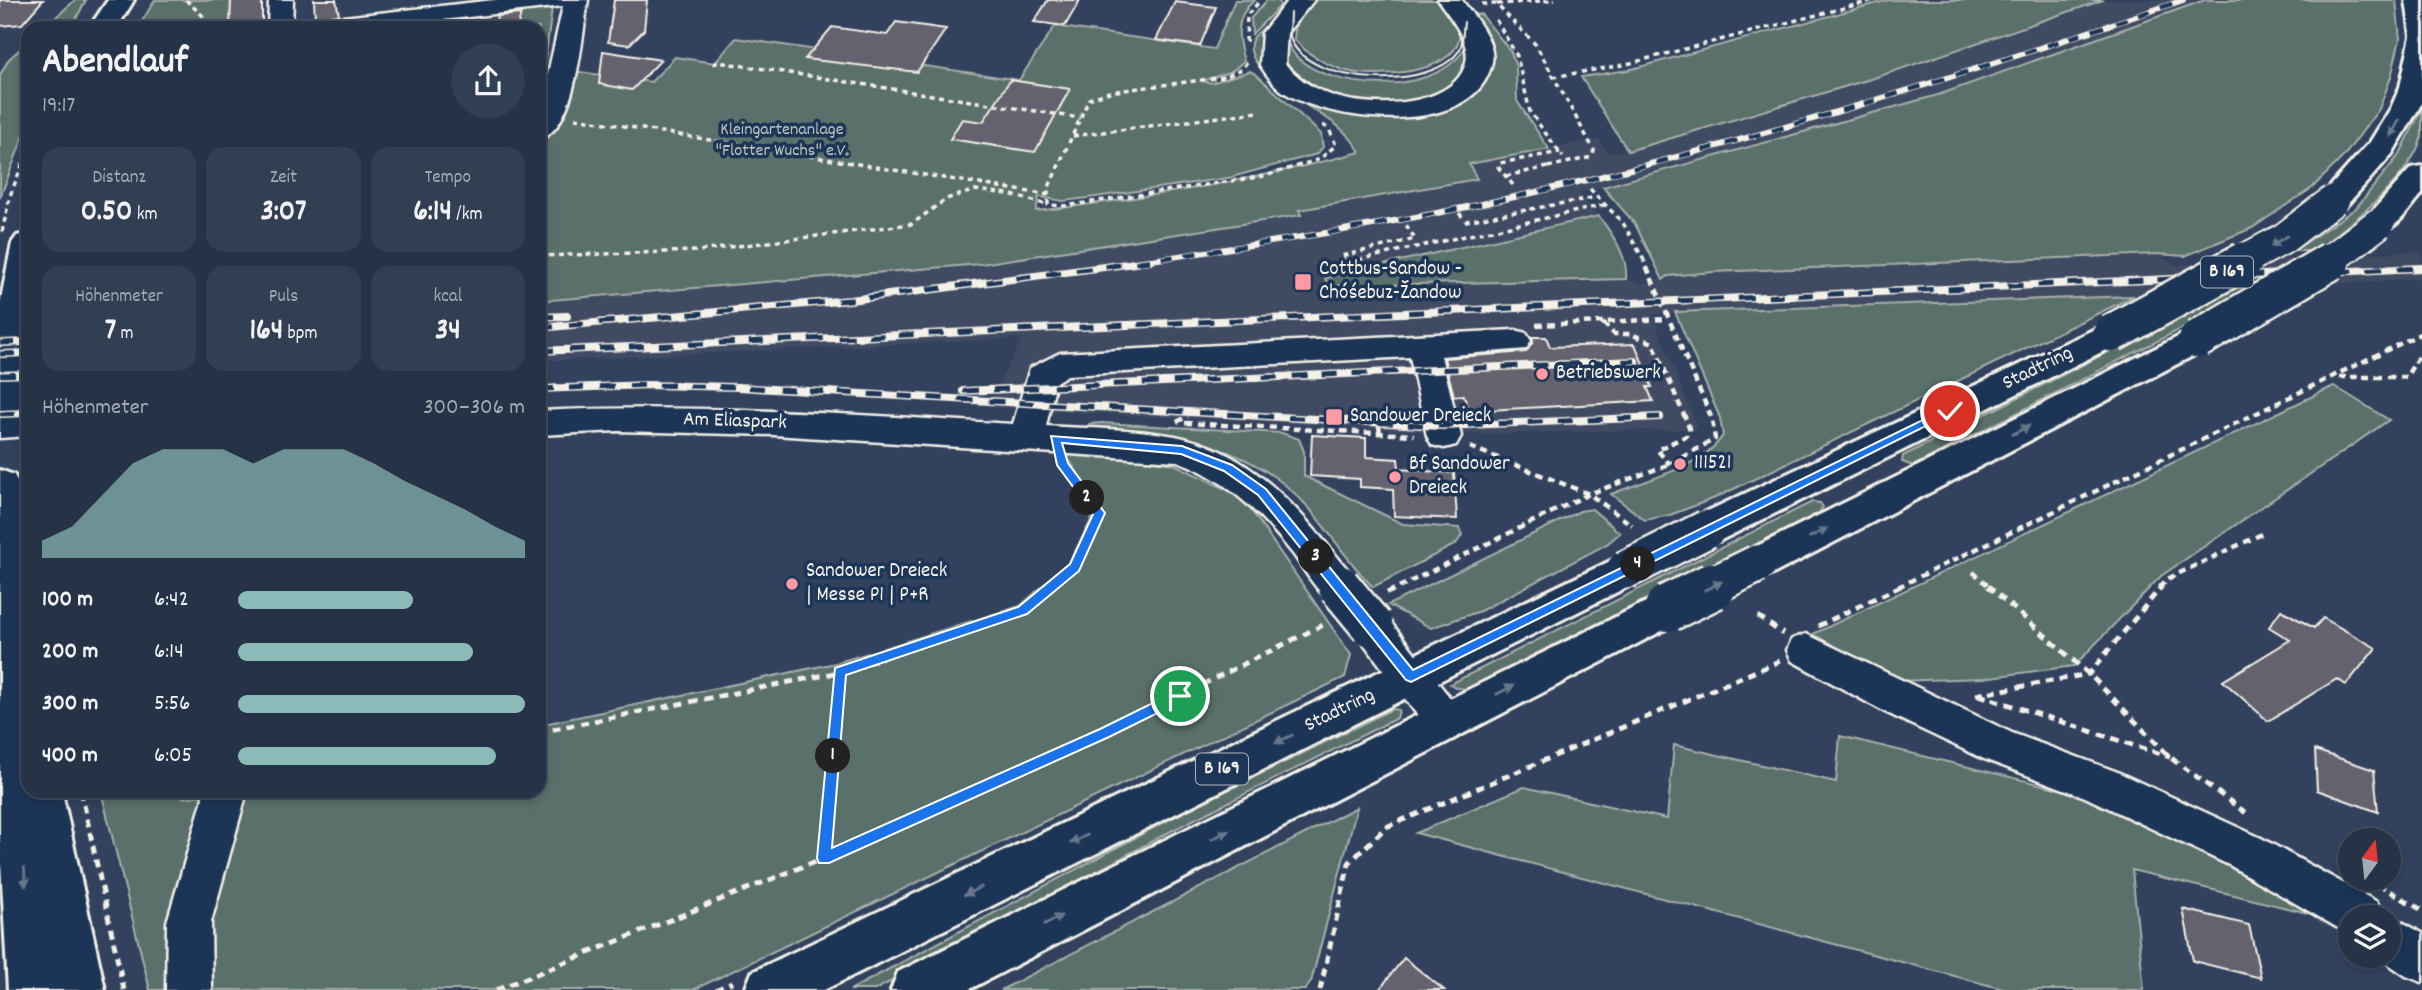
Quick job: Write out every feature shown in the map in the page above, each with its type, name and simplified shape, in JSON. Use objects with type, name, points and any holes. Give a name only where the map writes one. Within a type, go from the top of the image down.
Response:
[{"type":"main road","points":[[108,21],[121,0]]},
{"type":"main road","points":[[2418,0],[2422,33]]},
{"type":"main road","name":"Stadtring","points":[[770,990],[2112,333],[2260,253],[2312,219],[2385,147],[2412,92],[2422,40]]},
{"type":"main road","name":"B 169","points":[[916,990],[2198,340],[2353,247],[2379,223],[2422,175]]},
{"type":"main road","points":[[0,425],[21,275]]},
{"type":"main road","points":[[0,485],[33,990]]},
{"type":"main road","points":[[11,662],[21,709]]},
{"type":"main road","points":[[39,798],[80,990]]},
{"type":"street","points":[[280,21],[281,0]]},
{"type":"street","points":[[370,21],[557,0]]},
{"type":"street","points":[[546,122],[555,111],[576,0]]},
{"type":"street","points":[[1302,0],[1276,28],[1271,39],[1270,55],[1279,73],[1314,99],[1347,108],[1387,112],[1416,108],[1448,99],[1464,87],[1476,72],[1477,49],[1450,0]]},
{"type":"street","points":[[1041,438],[1041,376],[1060,364],[1515,341]]},
{"type":"street","points":[[1423,346],[1444,436]]},
{"type":"street","name":"Am Eliaspark","points":[[546,423],[618,419],[774,423],[1041,438],[1182,450],[1228,468],[1262,492],[1339,586],[1376,611],[1411,677],[1444,720]]},
{"type":"street","points":[[0,425],[21,424]]},
{"type":"street","points":[[1811,639],[1899,700],[1998,746],[2100,784],[2246,852],[2340,903],[2368,900]]},
{"type":"street","points":[[189,990],[189,922],[224,798]]},
{"type":"street","points":[[2401,945],[2422,960]]},
{"type":"path","points":[[186,0],[206,21]]},
{"type":"path","points":[[1485,3],[1555,0]]},
{"type":"path","points":[[1553,77],[1623,65],[1875,0]]},
{"type":"path","points":[[1485,3],[1535,45],[1594,150],[1592,157],[1506,176]]},
{"type":"path","points":[[1485,3],[1509,35],[1519,54],[1531,114],[1563,157]]},
{"type":"path","points":[[1048,205],[1048,195],[1089,99],[1109,92],[1203,82],[1242,69],[1248,60],[1258,69]]},
{"type":"path","points":[[713,64],[719,62],[1080,118]]},
{"type":"path","points":[[1072,136],[1258,112]]},
{"type":"path","points":[[546,252],[698,251],[912,224],[938,200],[965,190],[990,191],[1048,205],[1065,206],[1265,176],[1320,159],[1336,145],[1329,129],[1311,116]]},
{"type":"path","points":[[577,118],[1048,195]]},
{"type":"path","points":[[1513,185],[1498,167],[1500,163],[1560,152]]},
{"type":"path","points":[[0,240],[10,196],[21,167]]},
{"type":"path","points":[[1376,611],[1589,494],[1670,464],[1711,444],[1716,434],[1637,244],[1623,223],[1590,189]]},
{"type":"path","points":[[1459,213],[1466,221],[1597,197]]},
{"type":"path","points":[[1405,223],[1415,239],[1341,256],[1346,263],[1605,205]]},
{"type":"path","points":[[1668,319],[1602,323],[1614,334],[1638,335],[1653,343],[1689,429],[1686,436],[1657,450],[1670,464]]},
{"type":"path","points":[[1320,990],[1349,863],[1386,827],[1811,639],[2422,333]]},
{"type":"path","points":[[2335,377],[2406,377],[2422,351]]},
{"type":"path","points":[[1177,422],[1188,416]]},
{"type":"path","points":[[1164,421],[1444,436],[1589,494],[1632,525]]},
{"type":"path","points":[[1379,426],[1380,433]]},
{"type":"path","points":[[546,731],[840,672],[1023,610],[1075,567],[1099,513],[1041,438]]},
{"type":"path","points":[[1964,696],[2090,674],[2166,579],[2262,534]]},
{"type":"path","points":[[1973,572],[2090,674],[2171,758],[2255,819]]},
{"type":"path","points":[[496,990],[824,858],[1104,733],[1331,621]]},
{"type":"path","points":[[824,858],[840,672]]},
{"type":"path","points":[[1976,695],[2171,758]]},
{"type":"path","points":[[82,798],[124,990]]},
{"type":"path","points":[[2368,900],[2422,910]]},
{"type":"shaded area","points":[[2103,0],[2205,0],[1938,95],[1639,179],[1578,192],[1599,216],[1326,278],[1328,285],[1626,279],[1644,284],[1667,276],[1713,272],[2157,254],[2175,265],[2422,251],[2422,278],[2134,296],[1652,314],[1698,429],[1474,434],[987,407],[1023,338],[546,361],[546,300],[981,264],[1300,215],[1299,210],[1476,179],[1469,164],[1599,139],[1606,152],[1629,151],[1874,78]]},
{"type":"green space","points":[[75,0],[86,0],[75,21],[52,21]]},
{"type":"green space","points":[[155,0],[231,0],[230,21],[142,21]]},
{"type":"green space","name":"Kleingartenanlage \"Flotter Wuchs\" e.V.","points":[[1235,0],[1255,0],[1240,20],[1239,36],[1244,61],[1232,71],[1202,81],[1211,83],[1250,71],[1256,74],[1321,134],[1323,147],[1317,154],[1228,178],[1063,201],[1039,197],[1036,211],[1199,188],[1360,152],[1338,126],[1280,86],[1255,61],[1251,49],[1254,37],[1274,18],[1264,42],[1322,106],[1451,102],[1490,38],[1473,15],[1481,14],[1511,52],[1516,67],[1517,101],[1549,149],[1469,164],[1477,179],[1299,210],[1301,215],[981,264],[546,300],[546,133],[557,120],[573,71],[651,82],[675,57],[715,63],[736,38],[1019,80],[1055,26],[1214,49]]},
{"type":"green space","points":[[1267,0],[1279,1],[1280,6],[1252,34],[1251,18]]},
{"type":"green space","points":[[1310,0],[1442,0],[1456,23],[1459,38],[1454,50],[1443,60],[1427,67],[1390,74],[1343,70],[1317,58],[1294,39],[1297,15]]},
{"type":"green space","points":[[1889,0],[2103,0],[1874,78],[1628,151],[1581,77],[1628,70]]},
{"type":"green space","points":[[2205,0],[2396,0],[2400,39],[2391,77],[2379,109],[2344,156],[2312,188],[2252,228],[2185,256],[2157,254],[1713,272],[1668,276],[1663,280],[1635,224],[1603,187],[1938,95]]},
{"type":"green space","points":[[547,4],[552,8],[546,54],[546,21],[519,21],[522,7]]},
{"type":"green space","points":[[1282,30],[1295,55],[1312,68],[1334,77],[1387,84],[1414,80],[1437,72],[1456,59],[1468,41],[1469,74],[1427,101],[1377,107],[1320,95],[1282,66]]},
{"type":"green space","points":[[21,48],[21,142],[0,198],[0,75],[9,59]]},
{"type":"green space","points":[[2422,108],[2422,136],[2405,169],[2392,185],[2315,251],[2294,251],[2356,208],[2400,154]]},
{"type":"green space","points":[[1599,216],[1622,254],[1626,279],[1328,286],[1325,278]]},
{"type":"green space","points":[[2236,287],[2263,287],[1913,466],[1902,462],[1903,456]]},
{"type":"green space","points":[[2134,296],[1715,498],[1670,515],[1645,520],[1611,494],[1689,464],[1715,446],[1723,435],[1720,418],[1675,312]]},
{"type":"green space","points":[[2334,386],[2389,420],[2161,576],[2074,666],[1983,678],[1897,681],[1813,634]]},
{"type":"green space","points":[[1089,424],[1282,433],[1299,439],[1304,451],[1304,476],[1403,524],[1459,528],[1462,535],[1456,544],[1373,587],[1309,508],[1285,485],[1260,467],[1206,445],[1147,435],[1084,430]]},
{"type":"green space","points":[[1071,451],[1174,464],[1242,497],[1351,655],[1345,677],[693,990],[150,990],[103,798],[546,798],[546,724],[836,663],[1020,606],[1069,563],[1099,505],[1068,458]]},
{"type":"green space","points":[[1812,502],[1820,503],[1823,507],[1819,513],[1470,689],[1457,688],[1450,684]]},
{"type":"green space","points":[[1592,509],[1620,533],[1607,544],[1480,611],[1431,628],[1388,605],[1580,511]]},
{"type":"green space","points":[[1392,709],[1399,710],[1397,718],[1175,829],[875,990],[850,990],[1170,819]]},
{"type":"green space","points":[[1840,736],[2105,800],[2240,861],[2328,918],[2132,870],[2144,990],[2007,990],[1416,833],[1524,787],[1667,819],[1674,745],[1836,782]]},
{"type":"green space","points":[[1357,807],[1311,982],[1305,990],[1001,990]]},
{"type":"building","points":[[0,0],[43,0],[21,24],[0,26]]},
{"type":"building","points":[[231,0],[262,0],[262,21],[230,21]]},
{"type":"building","points":[[314,0],[336,0],[339,15],[315,18]]},
{"type":"building","points":[[614,0],[647,0],[644,30],[629,45],[608,42]]},
{"type":"building","points":[[1048,0],[1080,0],[1065,26],[1034,22]]},
{"type":"building","points":[[1175,2],[1216,7],[1200,46],[1156,40]]},
{"type":"building","points":[[521,14],[519,21],[496,21],[497,16]]},
{"type":"building","points":[[896,22],[946,29],[917,72],[805,59],[832,27],[887,35]]},
{"type":"building","points":[[603,51],[661,60],[632,90],[599,84]]},
{"type":"building","points":[[1010,80],[1070,89],[1035,152],[950,139],[962,119],[983,122]]},
{"type":"building","name":"Betriebswerk","points":[[1532,337],[1546,337],[1550,347],[1635,344],[1652,387],[1647,387],[1653,401],[1468,411],[1464,395],[1454,396],[1444,358],[1526,352],[1533,342]]},
{"type":"building","name":"Bf Sandower Dreieck","points":[[1312,435],[1366,438],[1366,457],[1398,459],[1399,469],[1454,473],[1457,519],[1394,516],[1393,489],[1360,487],[1360,479],[1310,476]]},
{"type":"building","points":[[2281,610],[2314,628],[2323,618],[2376,648],[2346,685],[2337,679],[2268,721],[2223,681],[2290,640],[2269,627]]},
{"type":"building","points":[[2315,750],[2374,770],[2378,812],[2317,790]]},
{"type":"building","points":[[2183,909],[2249,925],[2261,978],[2193,961]]},
{"type":"building","points":[[1404,958],[1444,990],[1379,990]]},
{"type":"tram line","points":[[1290,13],[1290,37],[1303,55],[1322,67],[1373,78],[1401,77],[1426,72],[1446,63],[1460,49],[1464,22]]},
{"type":"railway","points":[[1138,262],[1382,223],[1528,194],[1611,174],[1858,106],[2183,0]]},
{"type":"railway","points":[[546,327],[850,300],[1150,261]]},
{"type":"railway","points":[[546,351],[2422,268]]},
{"type":"railway","points":[[546,317],[567,316]]},
{"type":"railway","points":[[0,343],[21,342]]},
{"type":"railway","points":[[0,354],[21,353]]},
{"type":"railway","points":[[963,391],[1635,361]]},
{"type":"railway","points":[[0,375],[21,374]]},
{"type":"railway","points":[[546,389],[648,385],[738,387],[1441,426],[1660,417]]},
{"type":"railway","points":[[0,414],[21,413]]},
{"type":"place","name":"Cottbus-Sandow - Chóśebuz-Žandow","points":[[1303,282]]},
{"type":"place","name":"Betriebswerk","points":[[1542,374]]},
{"type":"place","name":"Sandower Dreieck","points":[[1334,417]]},
{"type":"place","name":"111521","points":[[1680,464]]},
{"type":"place","name":"Bf Sandower Dreieck","points":[[1395,477]]},
{"type":"place","name":"Sandower Dreieck | Messe P1 | P+R","points":[[792,584]]},
{"type":"route","points":[[1180,696],[1104,733],[824,858],[840,672],[1023,610],[1075,567],[1099,513],[1063,465],[1055,439],[1138,444],[1182,450],[1228,468],[1262,492],[1411,677],[1950,411]]}]
